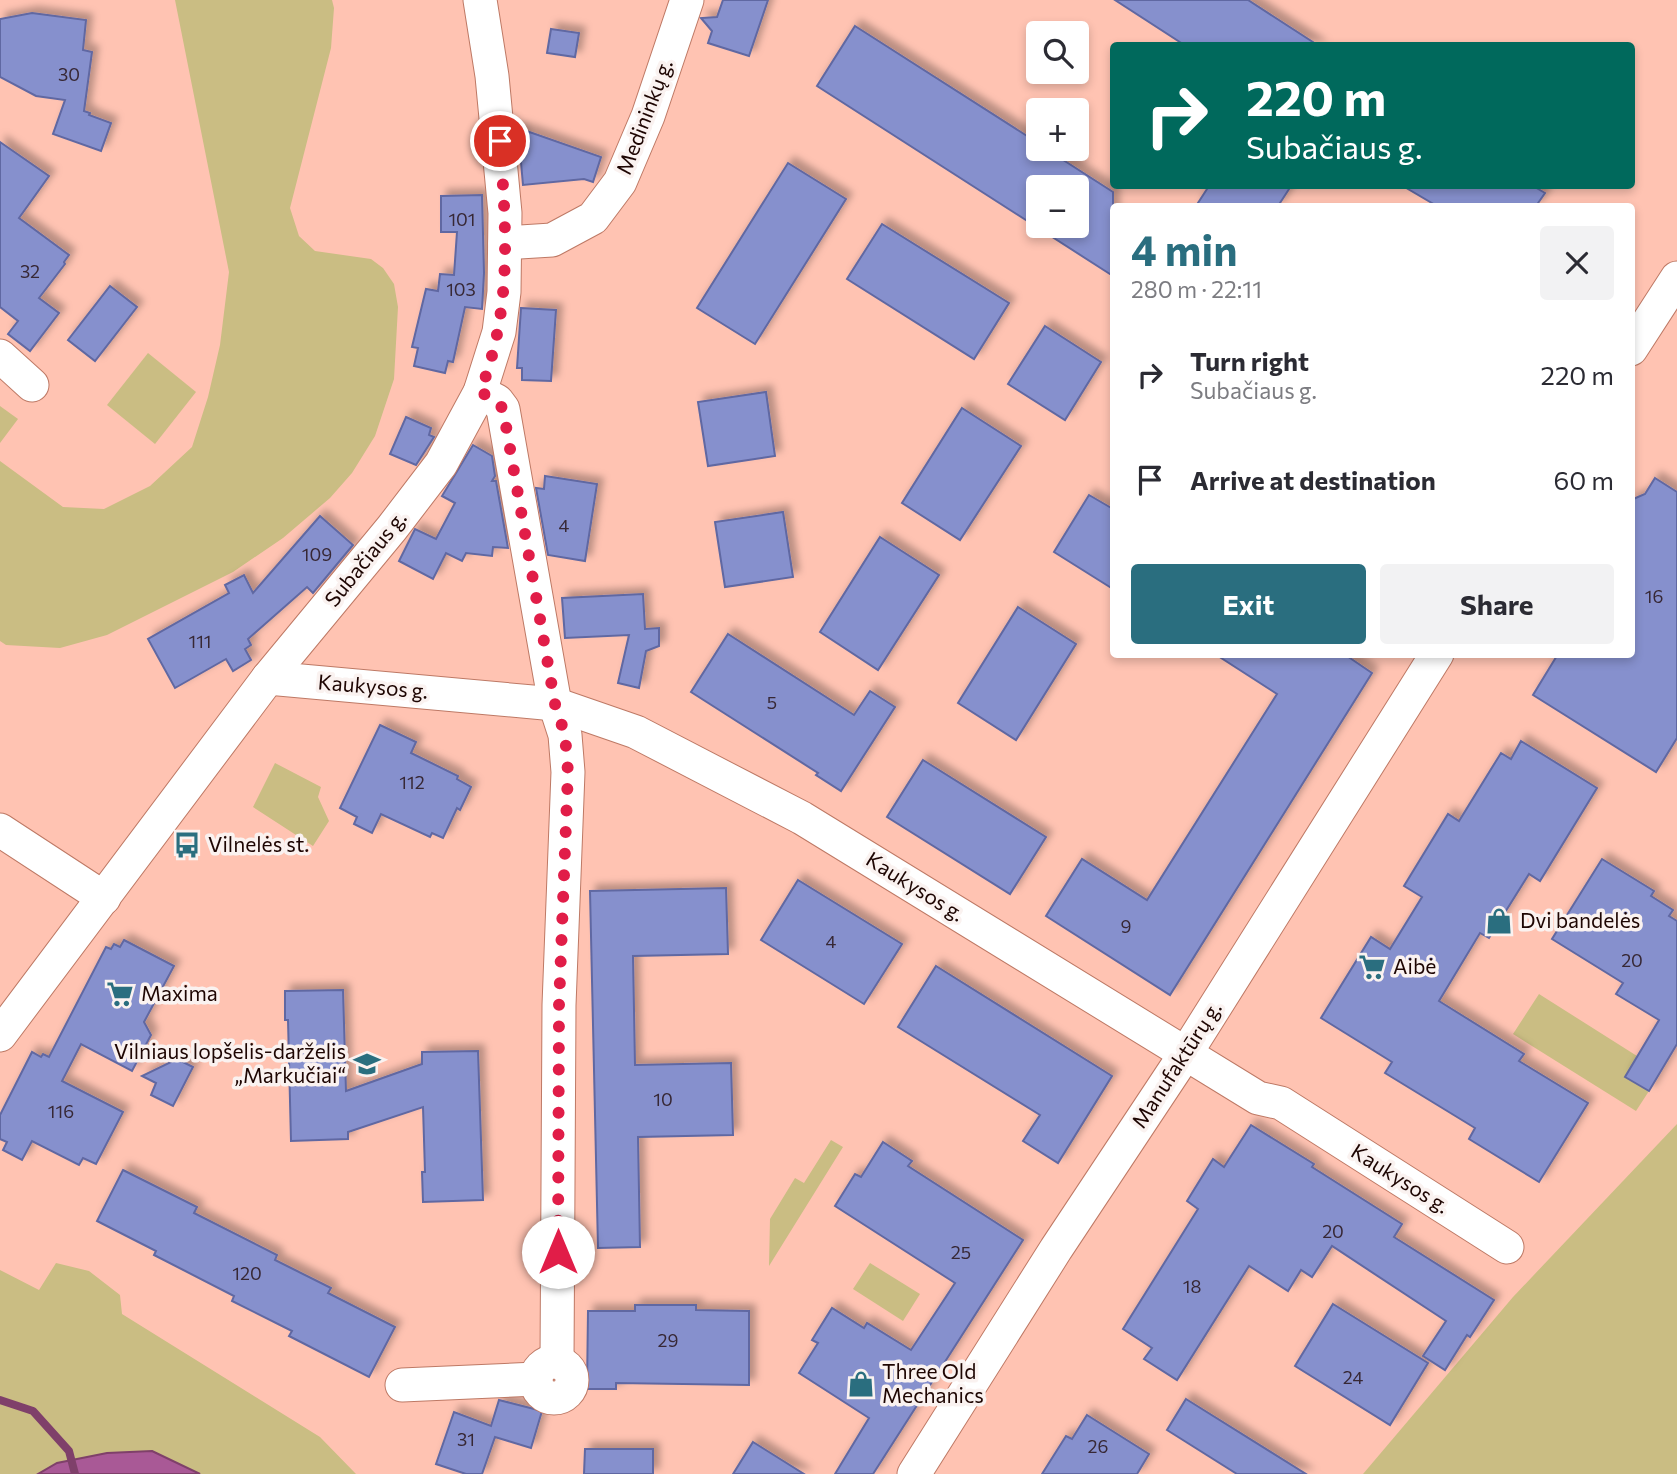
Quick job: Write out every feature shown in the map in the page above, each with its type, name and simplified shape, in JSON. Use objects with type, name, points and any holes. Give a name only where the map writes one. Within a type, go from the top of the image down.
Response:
[{"type":"street","name":"Subačiaus g.","points":[[0,1035],[268,678],[441,464],[480,392],[499,332],[504,292],[505,243],[500,141],[480,0]]},
{"type":"street","name":"Medininkų g.","points":[[505,243],[552,240],[593,218],[600,209],[620,182],[643,127],[687,0]]},
{"type":"street","points":[[1635,343],[1677,278]]},
{"type":"street","points":[[0,356],[32,385]]},
{"type":"street","points":[[402,1385],[546,1371],[568,772],[565,735],[555,704],[503,409],[497,401],[480,392]]},
{"type":"street","name":"Manufaktūrų g.","points":[[914,1474],[1030,1290],[1186,1053],[1434,658]]},
{"type":"street","name":"Kaukysos g.","points":[[268,678],[555,704],[636,732],[802,818],[1258,1098],[1281,1103],[1507,1247]]},
{"type":"street","points":[[0,830],[104,898]]},
{"type":"shaded area","points":[[175,0],[332,0],[334,8],[331,48],[290,208],[299,236],[315,251],[371,259],[383,268],[394,284],[398,307],[394,379],[375,436],[352,473],[330,498],[283,538],[233,572],[107,635],[60,648],[6,645],[0,641],[0,461],[63,507],[104,509],[150,486],[192,447],[208,397],[220,345],[229,272]]},
{"type":"shaded area","points":[[148,353],[196,392],[155,444],[107,405]]},
{"type":"shaded area","points":[[0,406],[18,419],[0,443]]},
{"type":"shaded area","points":[[275,763],[321,787],[318,797],[329,821],[313,846],[253,807]]},
{"type":"shaded area","points":[[1539,994],[1637,1056],[1625,1077],[1649,1091],[1636,1111],[1513,1034]]},
{"type":"shaded area","points":[[1677,1124],[1677,1474],[1363,1474],[1513,1297]]},
{"type":"shaded area","points":[[831,1140],[843,1147],[769,1266],[770,1219],[795,1178],[804,1183]]},
{"type":"shaded area","points":[[56,1263],[89,1271],[120,1295],[122,1314],[320,1437],[356,1474],[200,1474],[152,1451],[107,1453],[57,1463],[38,1474],[0,1474],[0,1270],[39,1290]]},
{"type":"shaded area","points":[[870,1263],[920,1294],[903,1321],[853,1289]]},
{"type":"shaded area","points":[[152,1451],[200,1474],[38,1474],[57,1463],[107,1453]]},
{"type":"building","points":[[723,0],[768,0],[749,56],[708,43],[712,31],[701,18],[717,17]]},
{"type":"building","points":[[1115,0],[1248,0],[1313,42],[1180,42]]},
{"type":"building","points":[[32,13],[86,20],[83,50],[92,52],[84,111],[111,123],[101,151],[53,134],[65,100],[36,96],[0,77],[0,19]]},
{"type":"building","points":[[855,26],[1026,135],[1026,161],[1065,161],[1087,175],[1026,175],[1026,220],[817,86]]},
{"type":"building","points":[[551,29],[579,33],[575,57],[547,53]]},
{"type":"building","points":[[518,128],[601,157],[593,182],[584,179],[523,185]]},
{"type":"building","points":[[0,142],[49,176],[19,218],[69,255],[39,298],[59,313],[30,351],[8,334],[18,321],[0,307]]},
{"type":"building","points":[[788,163],[846,199],[755,344],[697,308]]},
{"type":"building","points":[[1089,177],[1113,192],[1113,203],[1110,203],[1110,274],[1054,238],[1089,238]]},
{"type":"building","points":[[1207,189],[1289,189],[1280,203],[1198,203]]},
{"type":"building","points":[[1408,189],[1538,189],[1545,193],[1538,203],[1432,203]]},
{"type":"building","points":[[482,195],[482,309],[465,307],[453,362],[448,361],[445,373],[414,366],[418,348],[412,347],[426,289],[438,291],[440,274],[454,275],[457,232],[441,232],[441,196]]},
{"type":"building","points":[[882,224],[1009,303],[974,359],[847,279]]},
{"type":"building","points":[[110,286],[137,307],[95,361],[68,340]]},
{"type":"building","points":[[521,308],[556,310],[551,381],[522,380],[522,368],[517,368]]},
{"type":"building","points":[[1045,326],[1101,362],[1065,420],[1008,384]]},
{"type":"building","points":[[766,392],[775,456],[708,466],[698,402]]},
{"type":"building","points":[[962,408],[1021,446],[960,540],[902,503]]},
{"type":"building","points":[[406,417],[431,428],[429,435],[434,437],[416,465],[390,454]]},
{"type":"building","points":[[473,445],[492,456],[495,476],[492,481],[496,481],[508,548],[493,547],[492,556],[466,553],[462,561],[446,553],[433,579],[399,561],[415,529],[436,539],[455,503],[442,496]]},
{"type":"building","points":[[545,476],[597,484],[585,561],[548,555],[536,488],[544,489]]},
{"type":"building","points":[[1655,478],[1677,492],[1677,738],[1656,772],[1533,695],[1556,658],[1635,658],[1635,498],[1645,494]]},
{"type":"building","points":[[1089,495],[1110,507],[1110,587],[1054,552]]},
{"type":"building","points":[[783,512],[793,577],[725,587],[715,522]]},
{"type":"building","points":[[320,516],[353,545],[313,593],[307,587],[248,639],[251,645],[245,649],[251,660],[233,671],[226,659],[175,688],[148,639],[229,593],[225,585],[244,575],[253,593]]},
{"type":"building","points":[[880,537],[939,575],[878,670],[820,632]]},
{"type":"building","points":[[643,594],[645,629],[659,628],[659,646],[646,651],[639,688],[618,683],[629,635],[565,638],[562,598]]},
{"type":"building","points":[[1018,607],[1076,644],[1016,740],[958,703]]},
{"type":"building","points":[[728,634],[854,715],[870,691],[895,707],[841,791],[816,775],[818,773],[691,692]]},
{"type":"building","points":[[1221,658],[1350,658],[1372,673],[1170,995],[1046,916],[1082,859],[1147,900],[1277,694]]},
{"type":"building","points":[[380,725],[416,742],[411,753],[458,776],[457,779],[471,787],[460,810],[457,808],[443,838],[432,833],[430,837],[381,814],[372,833],[354,824],[357,817],[340,808]]},
{"type":"building","points":[[1521,741],[1597,788],[1540,881],[1529,874],[1489,938],[1480,933],[1439,1001],[1524,1054],[1519,1061],[1588,1103],[1539,1182],[1469,1139],[1475,1128],[1385,1073],[1392,1062],[1321,1018],[1371,937],[1390,949],[1422,897],[1404,886],[1448,814],[1459,821],[1501,753],[1511,759]]},
{"type":"building","points":[[923,760],[1046,837],[1010,894],[887,817]]},
{"type":"building","points":[[1602,859],[1654,891],[1651,896],[1673,910],[1669,916],[1677,921],[1677,1044],[1649,1091],[1625,1077],[1659,1020],[1616,994],[1623,983],[1552,939]]},
{"type":"building","points":[[798,880],[902,944],[864,1004],[761,940]]},
{"type":"building","points":[[726,888],[728,954],[633,956],[635,1065],[731,1063],[733,1135],[638,1137],[640,1247],[598,1248],[590,891]]},
{"type":"building","points":[[124,940],[174,966],[144,1022],[151,1035],[132,1071],[81,1044],[62,1081],[123,1112],[96,1164],[83,1158],[79,1165],[32,1141],[22,1160],[3,1150],[7,1142],[0,1139],[0,1115],[32,1052],[41,1057],[43,1054],[49,1057],[106,947],[111,949],[114,944],[120,947]]},
{"type":"building","points":[[936,966],[1112,1076],[1058,1163],[1023,1141],[1040,1115],[898,1027]]},
{"type":"building","points":[[343,990],[346,1091],[422,1064],[422,1052],[478,1051],[483,1200],[423,1202],[423,1107],[348,1132],[348,1139],[291,1141],[285,991]]},
{"type":"building","points":[[177,1059],[193,1067],[173,1106],[151,1095],[156,1083],[142,1076]]},
{"type":"building","points":[[1251,1125],[1402,1224],[1394,1237],[1494,1300],[1445,1370],[1423,1356],[1446,1321],[1332,1246],[1312,1277],[1301,1270],[1288,1291],[1249,1266],[1177,1380],[1144,1359],[1152,1348],[1123,1329],[1198,1209],[1187,1201],[1213,1159],[1224,1167]]},
{"type":"building","points":[[883,1142],[912,1161],[908,1166],[1023,1240],[873,1474],[835,1474],[869,1418],[799,1373],[818,1343],[812,1340],[832,1308],[864,1328],[867,1323],[911,1350],[955,1283],[835,1206],[855,1174],[861,1177]]},
{"type":"building","points":[[123,1170],[197,1207],[194,1213],[277,1255],[275,1260],[331,1288],[328,1293],[395,1327],[369,1377],[289,1336],[292,1331],[232,1301],[234,1296],[154,1255],[156,1251],[97,1221]]},
{"type":"building","points":[[1333,1304],[1428,1363],[1390,1425],[1295,1366]]},
{"type":"building","points":[[635,1305],[696,1305],[696,1310],[749,1311],[749,1385],[616,1383],[616,1389],[587,1389],[588,1311],[635,1311]]},
{"type":"building","points":[[1186,1399],[1306,1474],[1237,1474],[1167,1430]]},
{"type":"building","points":[[499,1400],[542,1411],[531,1448],[495,1437],[482,1474],[466,1474],[436,1464],[454,1412],[491,1426]]},
{"type":"building","points":[[1087,1415],[1149,1454],[1137,1474],[1042,1474],[1066,1436],[1072,1439]]},
{"type":"building","points":[[753,1442],[804,1474],[733,1474]]},
{"type":"building","points":[[585,1449],[653,1449],[653,1474],[584,1474]]},
{"type":"waterway","points":[[0,1400],[33,1411],[69,1451],[75,1474]]},
{"type":"place","name":"Vilnelės st.","points":[[187,845]]},
{"type":"place","name":"Dvi bandelės","points":[[1499,921]]},
{"type":"place","name":"Aibė","points":[[1372,967]]},
{"type":"place","name":"Maxima","points":[[120,994]]},
{"type":"place","name":"Vilniaus lopšelis-darželis „Markučiai“","points":[[367,1064]]},
{"type":"place","name":"Three Old Mechanics","points":[[861,1384]]},
{"type":"route","points":[[500,141],[505,214],[504,292],[499,332],[480,392],[497,401],[503,409],[555,704],[565,735],[568,772],[559,1005],[558,1252]]}]
